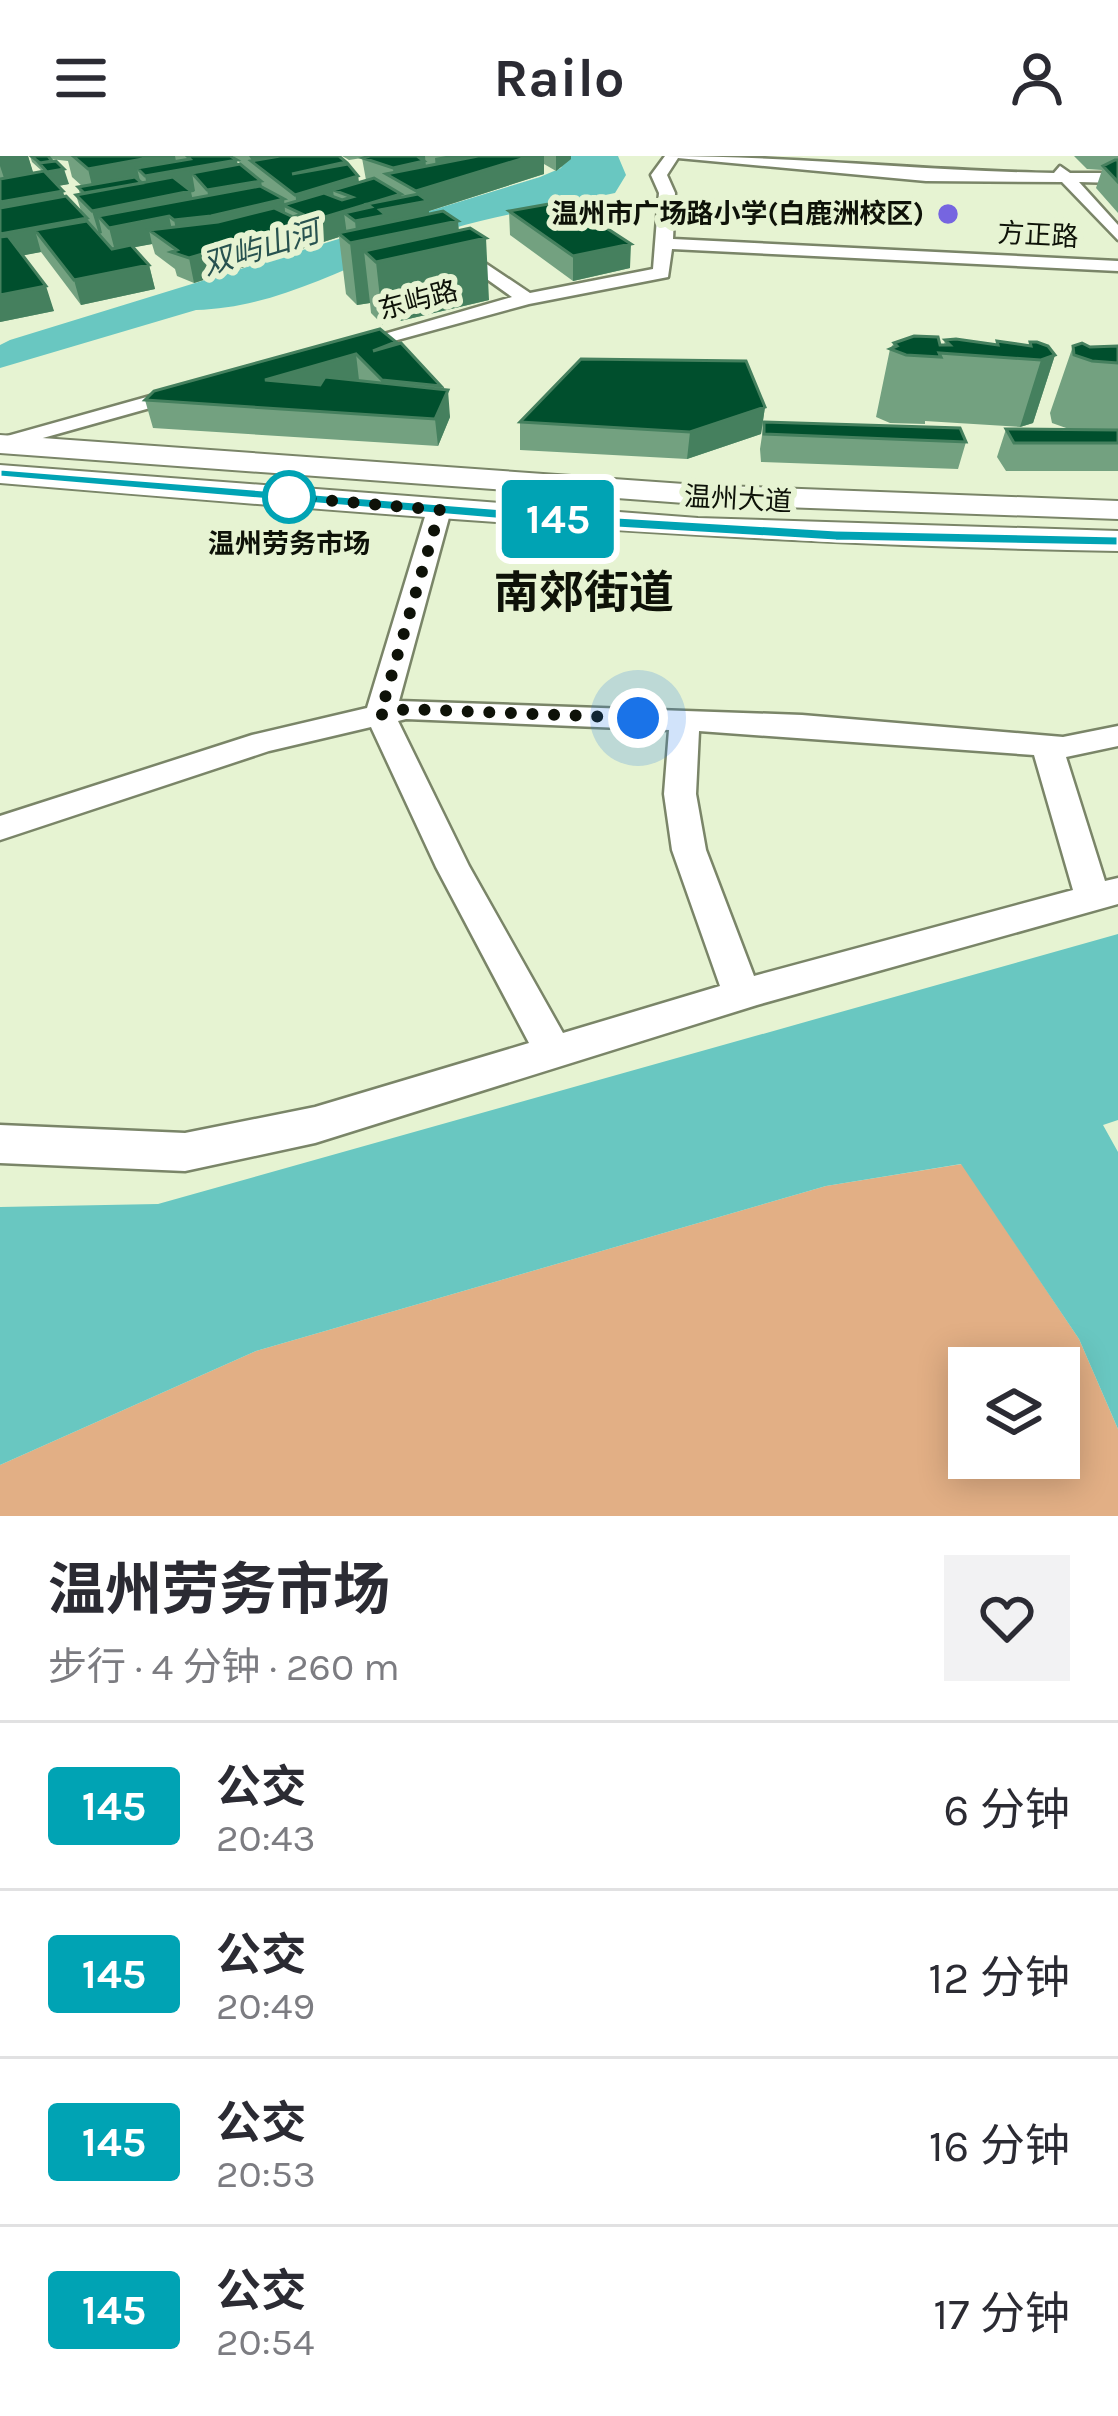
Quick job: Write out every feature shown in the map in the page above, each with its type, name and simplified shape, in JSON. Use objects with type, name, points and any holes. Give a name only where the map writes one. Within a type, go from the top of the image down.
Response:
[{"type":"main road","name":"温州大道","points":[[1,454],[440,510],[836,536],[1118,541]]},
{"type":"main road","name":"温州大道","points":[[1,454],[608,492],[967,509],[1118,510]]},
{"type":"street","points":[[668,244],[668,193],[659,176],[672,156]]},
{"type":"street","points":[[684,156],[926,176],[1118,178]]},
{"type":"street","points":[[1046,156],[1118,236]]},
{"type":"street","points":[[436,235],[527,299]]},
{"type":"street","name":"方正路","points":[[668,244],[1118,266]]},
{"type":"street","name":"东屿路","points":[[332,351],[527,299],[662,273],[668,244]]},
{"type":"street","points":[[1,454],[198,388]]},
{"type":"street","points":[[440,510],[380,715],[453,866],[554,1052]]},
{"type":"street","points":[[0,828],[262,742],[406,709],[685,720],[1047,746],[1118,736]]},
{"type":"street","points":[[685,720],[680,794],[689,850],[742,994]]},
{"type":"street","points":[[0,1144],[185,1152],[315,1125],[742,994],[1105,894],[1047,746]]},
{"type":"shaded area","points":[[962,1164],[1079,1339],[1118,1429],[1118,1516],[0,1516],[0,1465],[256,1351],[826,1186]]},
{"type":"water","points":[[567,156],[618,156],[626,175],[615,193],[451,229],[263,300],[196,310],[0,368],[0,345],[10,340],[540,177],[561,168]]},
{"type":"water","points":[[1118,934],[1118,1120],[1103,1125],[1118,1152],[1118,1429],[1079,1339],[961,1164],[826,1186],[256,1351],[0,1465],[0,1207],[158,1204]]},
{"type":"building","points":[[31,156],[48,156],[52,161],[40,163]]},
{"type":"building","points":[[73,156],[159,156],[88,169]]},
{"type":"building","points":[[187,156],[237,160],[145,176],[137,168],[190,159]]},
{"type":"building","points":[[339,156],[346,162],[292,174],[348,164],[358,176],[295,195],[251,161]]},
{"type":"building","points":[[417,156],[424,161],[393,168],[363,158]]},
{"type":"building","points":[[478,156],[531,156],[416,191],[386,174]]},
{"type":"building","points":[[1118,160],[1118,182],[1103,166]]},
{"type":"building","points":[[56,161],[64,169],[47,172],[39,163]]},
{"type":"building","points":[[240,164],[261,181],[207,190],[192,173]]},
{"type":"building","points":[[44,171],[63,191],[0,202],[0,179]]},
{"type":"building","points":[[135,177],[142,183],[84,193],[78,187]]},
{"type":"building","points":[[173,177],[191,191],[92,211],[76,195]]},
{"type":"building","points":[[374,178],[401,194],[189,258],[171,252],[177,250],[149,230],[218,222],[274,208],[293,217],[302,214],[283,205],[324,193],[342,200],[352,197],[333,190]]},
{"type":"building","points":[[260,186],[284,199],[211,216],[174,220],[169,216],[109,228],[98,216]]},
{"type":"building","points":[[418,194],[428,201],[380,210],[386,215],[355,221],[344,213],[371,207],[367,204]]},
{"type":"building","points":[[66,196],[87,218],[0,234],[0,208]]},
{"type":"building","points":[[565,201],[631,244],[573,256],[509,211]]},
{"type":"building","points":[[443,211],[458,221],[350,243],[338,233]]},
{"type":"building","points":[[87,221],[112,249],[131,245],[149,265],[74,280],[35,230]]},
{"type":"building","points":[[470,228],[486,238],[376,262],[364,251]]},
{"type":"building","points":[[8,236],[46,286],[0,295],[0,237]]},
{"type":"building","points":[[380,329],[396,342],[373,351],[401,343],[441,386],[382,380],[356,354],[265,380],[320,385],[325,377],[448,390],[435,419],[145,400],[154,391]]},
{"type":"building","points":[[914,336],[938,337],[940,345],[956,339],[998,345],[997,341],[1031,346],[1030,342],[1037,342],[1055,355],[1041,360],[939,353],[941,357],[890,349]]},
{"type":"building","points":[[1073,346],[1118,346],[1118,363],[1074,355]]},
{"type":"building","points":[[581,359],[746,361],[765,407],[690,432],[520,422]]},
{"type":"building","points":[[764,422],[960,428],[966,442],[764,434]]},
{"type":"building","points":[[1006,429],[1118,430],[1118,443],[1014,443]]},
{"type":"bus line","name":"145","points":[[0,474],[566,520],[836,536],[1118,541]]},
{"type":"place","name":"温州市广场路小学(白鹿洲校区)","points":[[948,214]]},
{"type":"place","name":"温州劳务市场","points":[[289,497]]},
{"type":"district","name":"南郊街道","points":[[584,592]]},
{"type":"route","points":[[289,497],[440,510],[380,715],[406,709],[638,718]]},
{"type":"water label","name":"双屿山河","points":[[261,248]]}]
